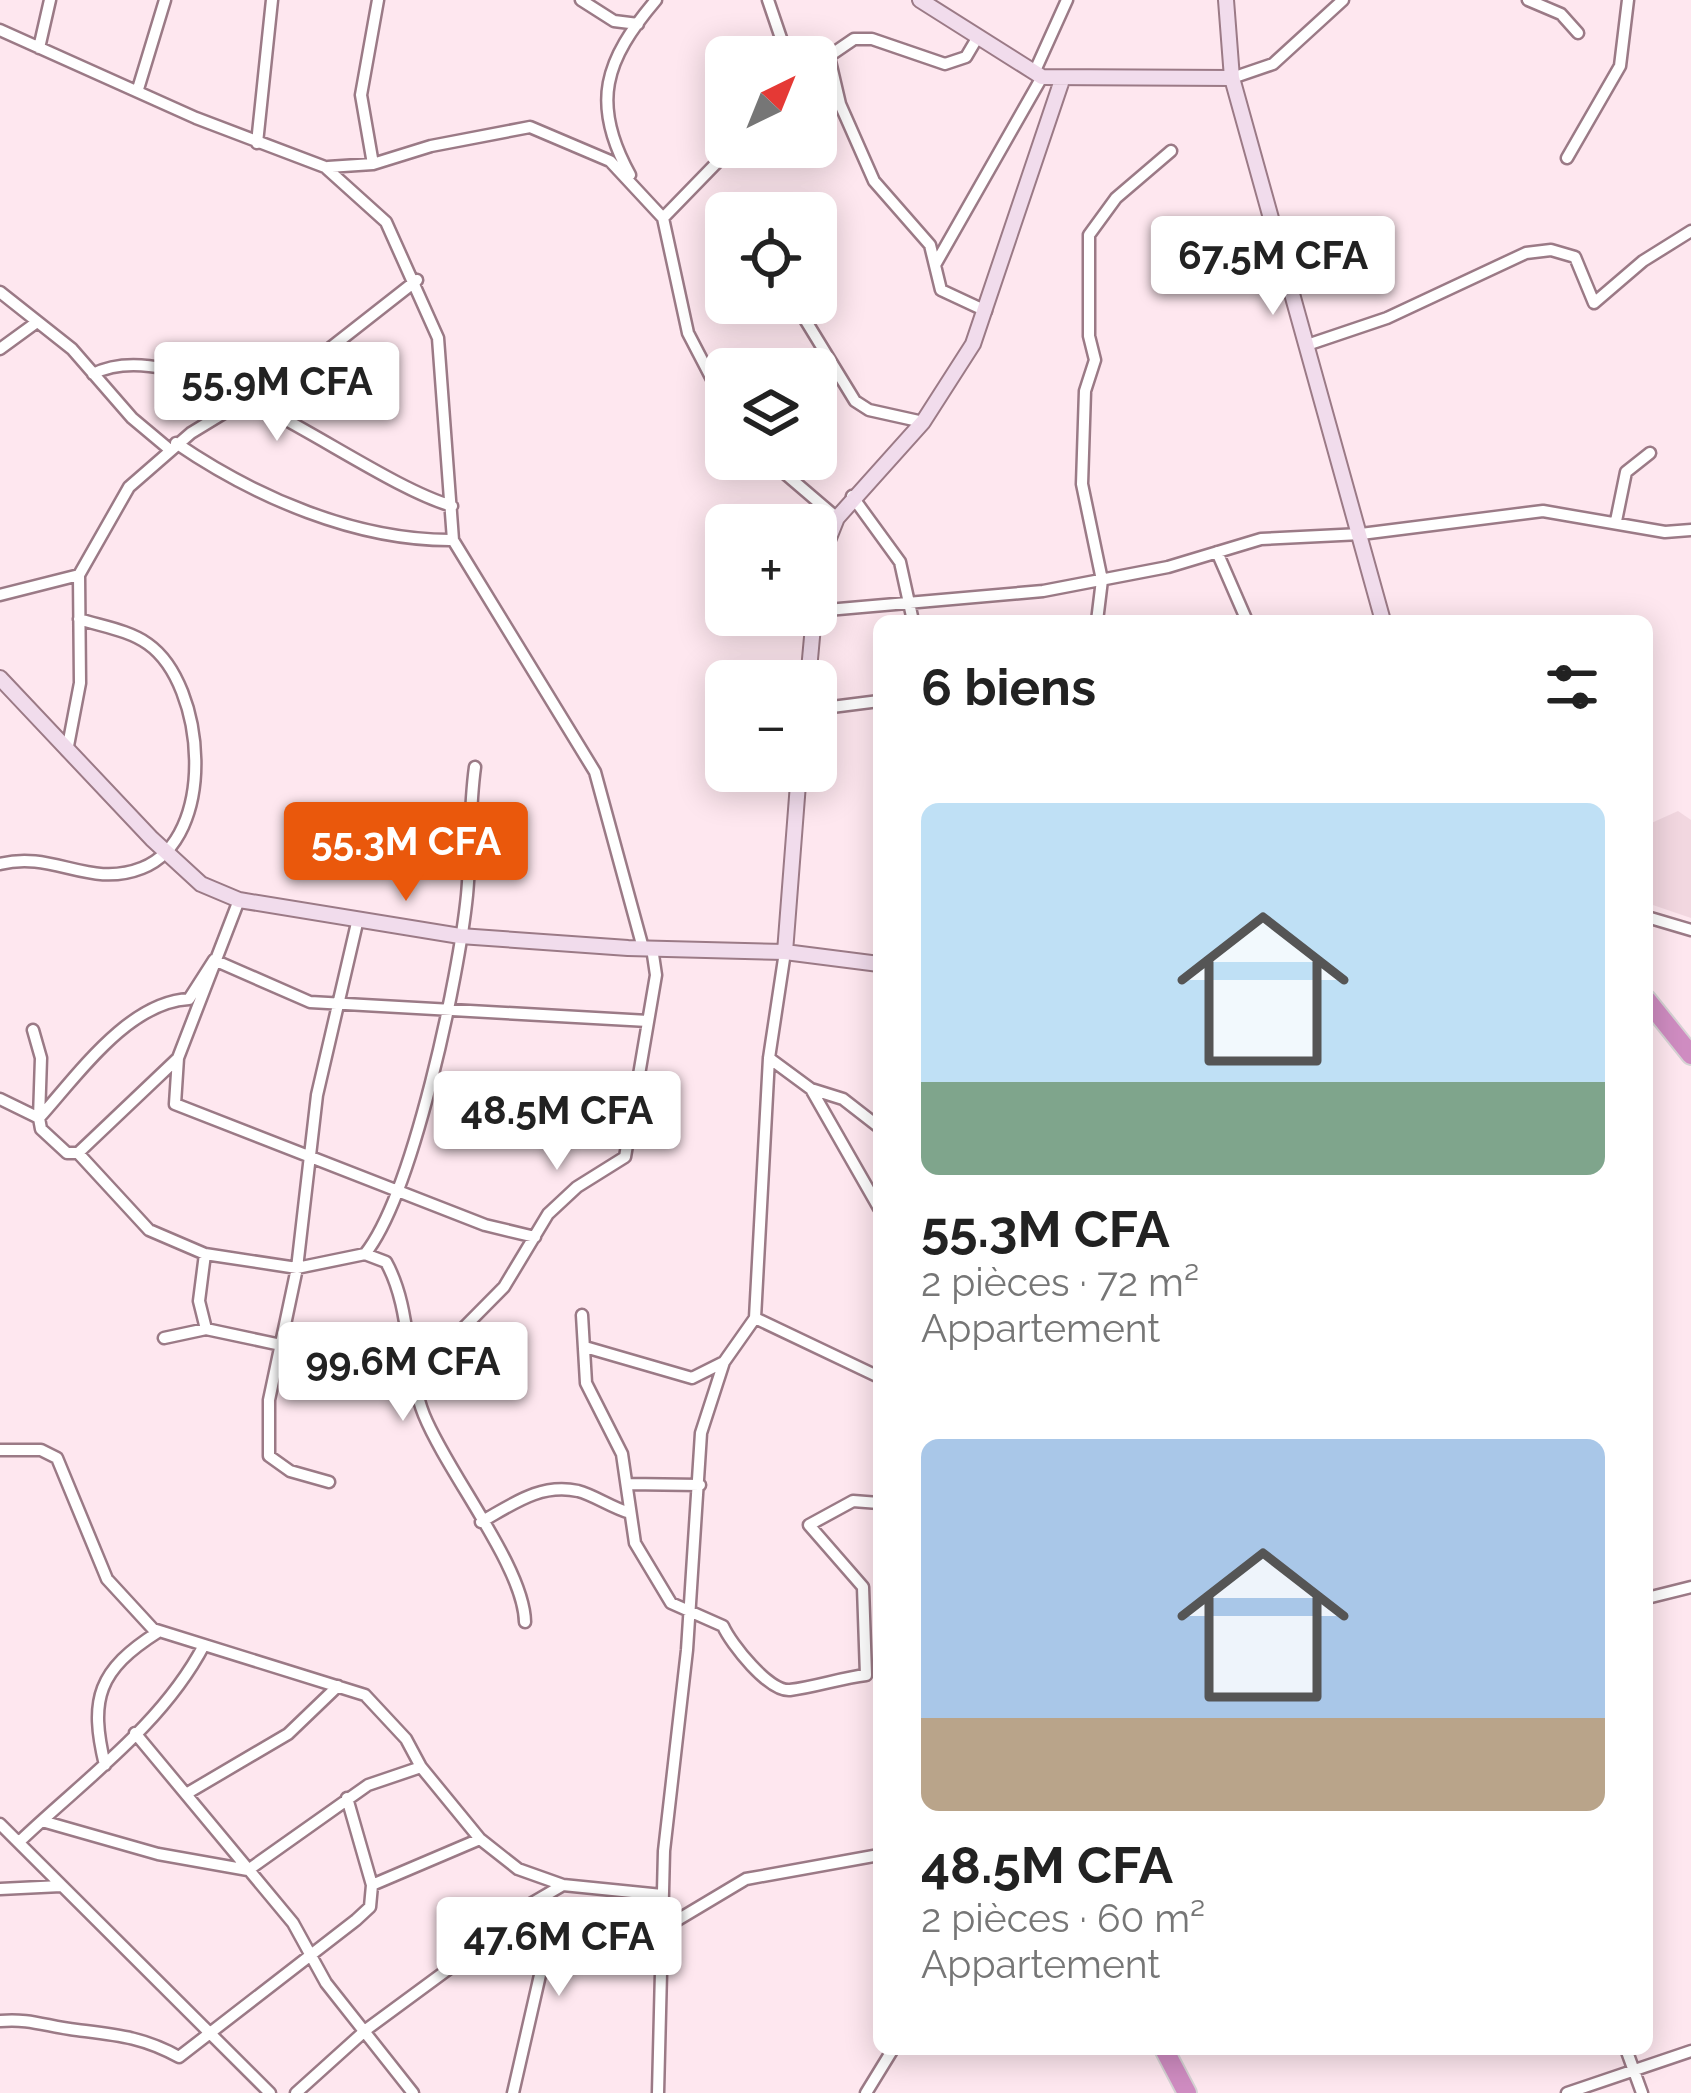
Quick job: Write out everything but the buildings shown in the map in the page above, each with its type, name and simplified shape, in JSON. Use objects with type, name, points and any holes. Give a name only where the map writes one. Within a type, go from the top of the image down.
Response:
[{"type":"highway","points":[[1653,1008],[1691,1055]]},
{"type":"highway","points":[[1167,2055],[1187,2093]]},
{"type":"street","points":[[39,48],[50,0]]},
{"type":"street","points":[[138,89],[165,0]]},
{"type":"street","points":[[257,143],[272,0]]},
{"type":"street","points":[[373,164],[361,94],[378,0]]},
{"type":"street","points":[[581,0],[614,20],[638,24]]},
{"type":"street","points":[[634,184],[611,137],[605,93],[610,68],[656,0]]},
{"type":"street","points":[[768,0],[779,36]]},
{"type":"street","points":[[920,0],[976,40],[1038,75],[1062,80],[1246,77],[1273,64],[1343,0]]},
{"type":"street","points":[[935,265],[1038,75],[1067,0]]},
{"type":"street","points":[[1528,0],[1562,14],[1578,33]]},
{"type":"street","points":[[1567,158],[1620,66],[1628,0]]},
{"type":"street","points":[[1229,2],[1232,78],[1381,615]]},
{"type":"street","points":[[0,30],[257,143],[325,167],[377,210],[417,280],[438,338],[453,540],[596,772],[634,933],[648,948],[656,975],[625,1157],[577,1187],[548,1214],[505,1286],[414,1378]]},
{"type":"street","points":[[837,52],[854,40],[872,39],[945,64],[966,56],[976,40]]},
{"type":"street","points":[[837,518],[923,422],[957,375],[986,311],[1062,80]]},
{"type":"street","points":[[837,91],[874,181],[930,245],[940,290],[986,311]]},
{"type":"street","points":[[325,167],[373,164],[431,146],[530,127],[586,148],[634,184],[663,218],[688,333],[705,366]]},
{"type":"street","points":[[1098,615],[1102,580],[1082,484],[1085,392],[1094,360],[1089,336],[1089,235],[1116,198],[1171,151]]},
{"type":"street","points":[[663,218],[712,168]]},
{"type":"street","points":[[1306,345],[1387,318],[1538,249],[1575,257],[1594,304],[1643,261],[1691,231]]},
{"type":"street","points":[[67,751],[80,683],[79,575],[129,487],[173,446],[244,397],[329,349],[417,280]]},
{"type":"street","points":[[0,292],[173,446],[219,472],[331,520],[404,537],[453,540]]},
{"type":"street","points":[[0,350],[37,322]]},
{"type":"street","points":[[808,324],[856,401],[869,410],[923,422]]},
{"type":"street","points":[[93,374],[132,362],[244,397],[409,492],[452,506]]},
{"type":"street","points":[[1616,521],[1626,472],[1650,453]]},
{"type":"street","points":[[793,480],[821,504]]},
{"type":"street","points":[[852,496],[894,551],[912,615]]},
{"type":"street","points":[[837,609],[911,605],[1102,580],[1261,539],[1360,534],[1543,511],[1665,532],[1691,530]]},
{"type":"street","points":[[1217,552],[1244,615]]},
{"type":"street","points":[[0,595],[79,575]]},
{"type":"street","points":[[0,864],[29,857],[112,876],[141,868],[168,851],[197,789],[194,747],[176,677],[148,644],[79,619]]},
{"type":"street","points":[[0,678],[201,884],[238,900],[357,923],[460,936],[785,952],[873,963]]},
{"type":"street","points":[[837,707],[873,702]]},
{"type":"street","points":[[365,1254],[381,1233],[400,1190],[444,1013],[460,936],[475,767]]},
{"type":"street","points":[[658,2093],[662,1895],[690,1612],[701,1433],[724,1361],[754,1318],[769,1058],[785,952],[797,792]]},
{"type":"street","points":[[238,900],[178,1058],[175,1104],[484,1225],[535,1237]]},
{"type":"street","points":[[1653,919],[1691,930]]},
{"type":"street","points":[[329,1482],[290,1471],[269,1456],[269,1400],[297,1268],[317,1095],[357,923]]},
{"type":"street","points":[[214,960],[290,998],[339,1005],[648,1022]]},
{"type":"street","points":[[40,1118],[104,1046],[167,1000],[188,999],[214,960]]},
{"type":"street","points":[[33,1030],[41,1058],[41,1129],[67,1153],[78,1153],[178,1058]]},
{"type":"street","points":[[769,1058],[811,1089],[843,1099],[873,1122]]},
{"type":"street","points":[[811,1089],[873,1198]]},
{"type":"street","points":[[0,1099],[40,1118]]},
{"type":"street","points":[[78,1153],[149,1230],[205,1254],[297,1268],[365,1254],[389,1267],[426,1420],[523,1592],[524,1622]]},
{"type":"street","points":[[205,1254],[199,1301],[206,1329]]},
{"type":"street","points":[[582,1315],[586,1383],[622,1454],[635,1543],[671,1603],[723,1626],[734,1650],[775,1687],[788,1690],[866,1675],[863,1587],[808,1525],[853,1501],[873,1503]]},
{"type":"street","points":[[754,1318],[873,1373]]},
{"type":"street","points":[[164,1338],[206,1329],[281,1346]]},
{"type":"street","points":[[585,1347],[692,1378],[724,1361]]},
{"type":"street","points":[[0,1450],[40,1450],[57,1458],[107,1579],[158,1632],[371,1700],[406,1738],[421,1767],[480,1839],[518,1869],[562,1885],[662,1895]]},
{"type":"street","points":[[627,1484],[700,1485]]},
{"type":"street","points":[[481,1522],[541,1489],[580,1491],[597,1504],[630,1513]]},
{"type":"street","points":[[1653,1596],[1691,1587]]},
{"type":"street","points":[[105,1765],[93,1713],[128,1652],[158,1632]]},
{"type":"street","points":[[20,1841],[105,1765],[177,1690],[204,1645]]},
{"type":"street","points":[[186,1794],[288,1734],[338,1686]]},
{"type":"street","points":[[135,1733],[293,1923],[326,1984],[367,2029],[412,2093]]},
{"type":"street","points":[[42,1821],[158,1854],[248,1870],[347,1798],[421,1767]]},
{"type":"street","points":[[0,2021],[35,2018],[74,2030],[112,2030],[145,2038],[179,2057],[311,1958],[370,1907],[373,1885],[347,1798]]},
{"type":"street","points":[[0,1824],[270,2093]]},
{"type":"street","points":[[373,1885],[480,1839]]},
{"type":"street","points":[[664,1928],[746,1879],[873,1856]]},
{"type":"street","points":[[296,2093],[367,2029],[526,1907],[562,1885]]},
{"type":"street","points":[[0,1888],[62,1886]]},
{"type":"street","points":[[513,2093],[540,1975],[526,1907]]},
{"type":"street","points":[[1567,2093],[1691,2051]]},
{"type":"street","points":[[866,2093],[889,2055]]},
{"type":"street","points":[[1628,2055],[1642,2093]]},
{"type":"shaded area","points":[[1678,811],[1691,820],[1691,918],[1653,905],[1653,822]]}]
